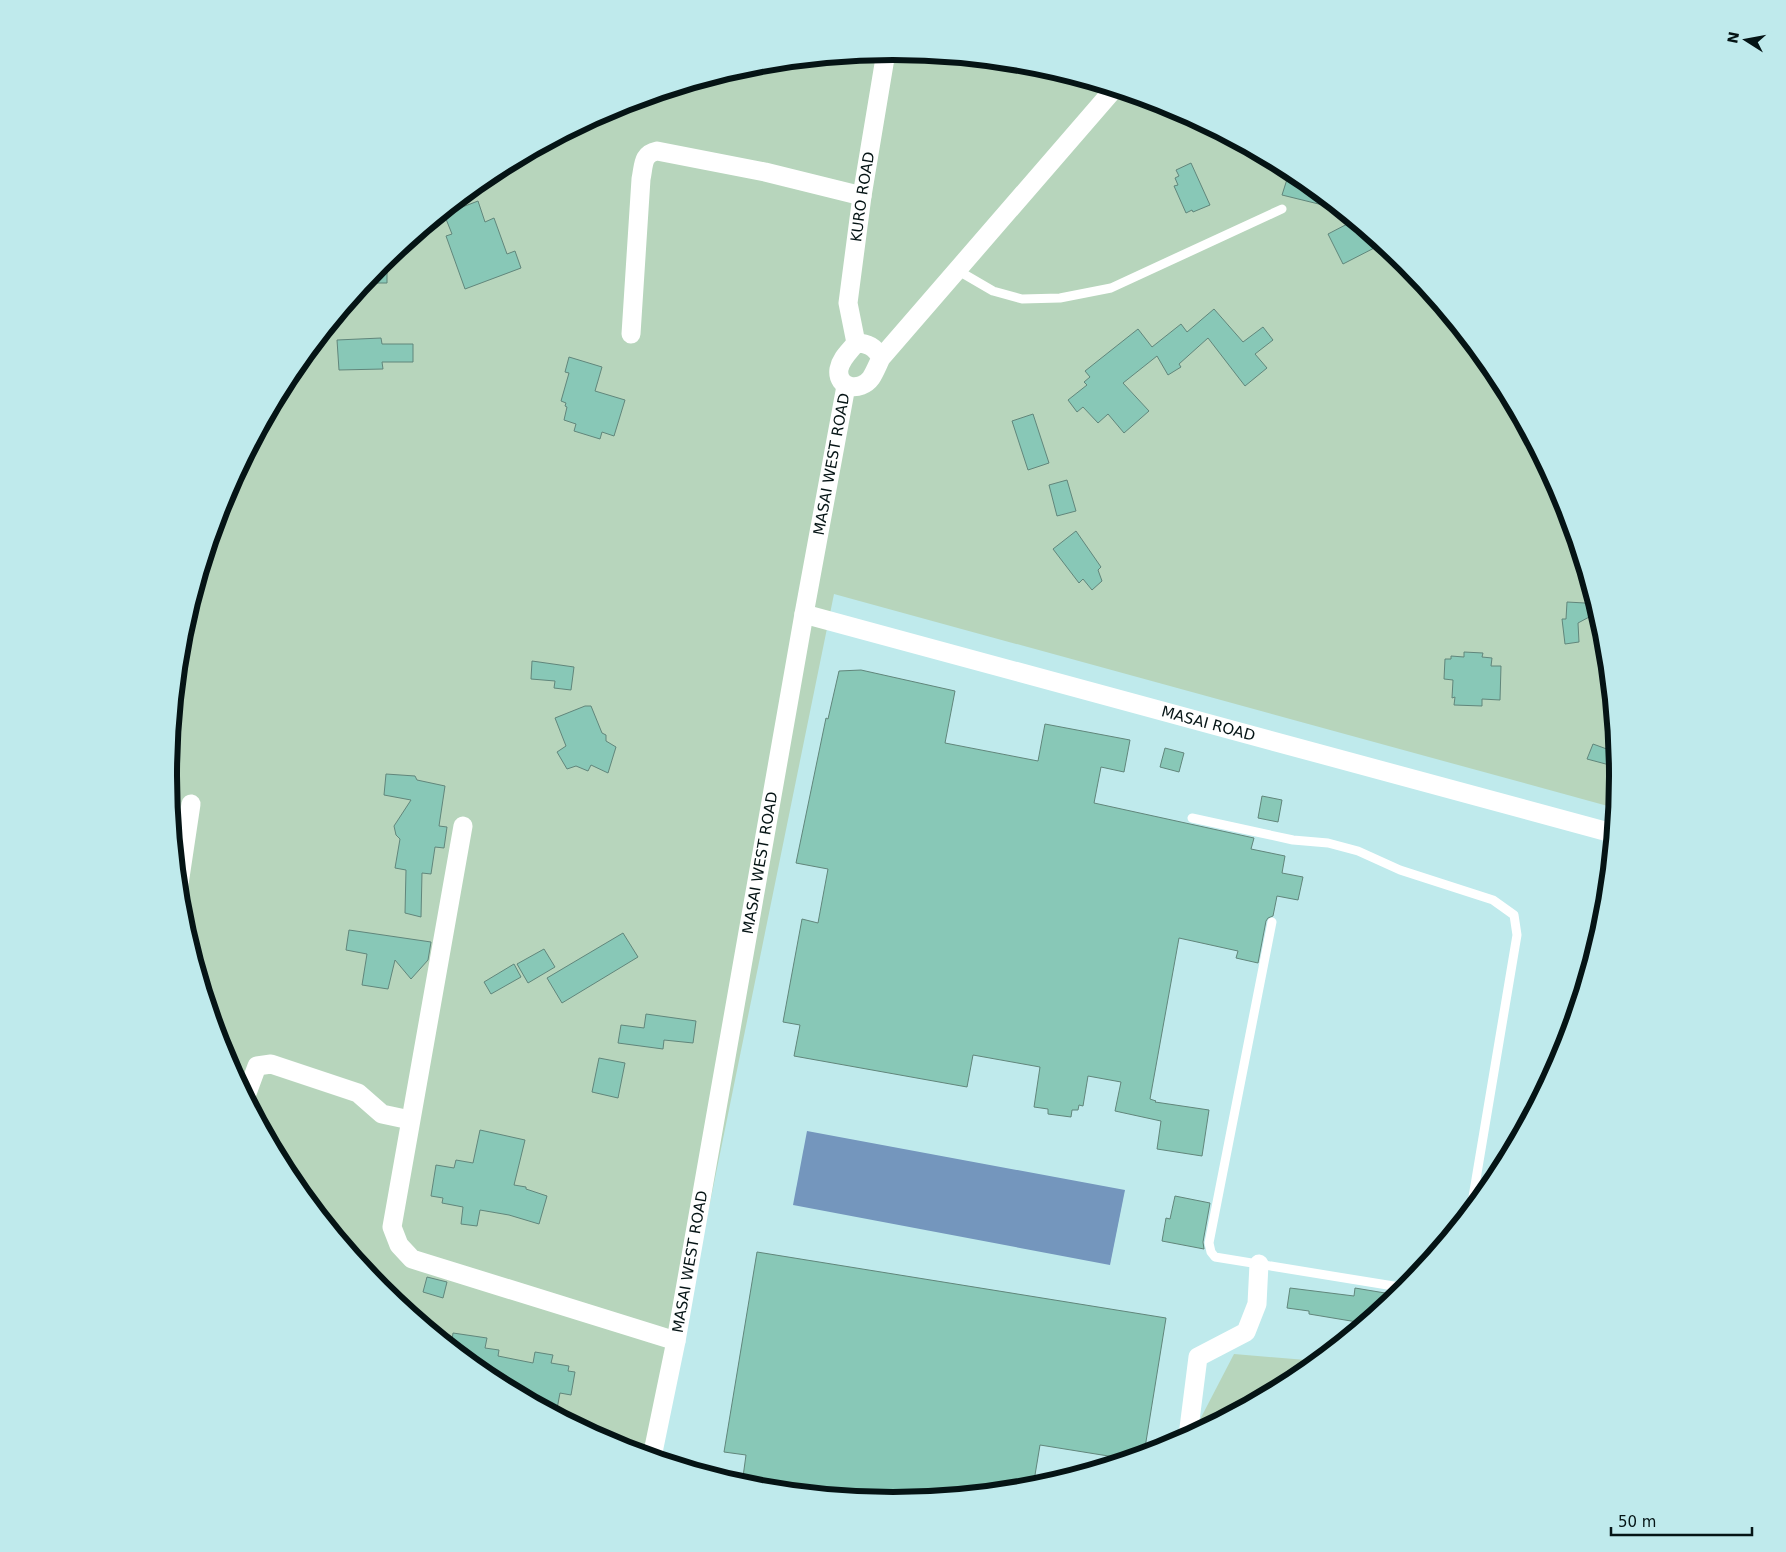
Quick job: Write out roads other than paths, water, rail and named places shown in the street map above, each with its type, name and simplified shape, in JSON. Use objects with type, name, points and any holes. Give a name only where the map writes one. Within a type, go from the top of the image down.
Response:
[{"type":"street","name":"KURO ROAD","points":[[856,343],[848,303],[862,196],[885,60]]},
{"type":"street","points":[[881,358],[878,351],[871,346],[864,343],[856,343],[844,357],[839,369],[840,380],[846,386],[859,386],[870,380],[881,358],[1110,94]]},
{"type":"street","points":[[631,334],[641,179],[645,158],[649,152],[657,151],[765,172],[862,196]]},
{"type":"street","name":"MASAI WEST ROAD","points":[[653,1450],[676,1341],[846,386]]},
{"type":"street","name":"MASAI ROAD","points":[[804,614],[1606,831]]},
{"type":"street","points":[[182,862],[191,804]]},
{"type":"street","name":"MASAI WEST ROAD","points":[[463,826],[392,1227],[399,1244],[412,1258],[676,1341]]},
{"type":"street","points":[[249,1088],[258,1066],[272,1064],[358,1094],[382,1114],[410,1120]]},
{"type":"street","points":[[1189,1427],[1198,1356],[1246,1332],[1257,1304],[1259,1264]]},
{"type":"lane","points":[[957,270],[993,291],[1022,299],[1060,298],[1110,288],[1282,209]]},
{"type":"lane","points":[[1192,818],[1293,840],[1328,843],[1358,851],[1400,870],[1494,900],[1514,915],[1517,934],[1473,1195]]},
{"type":"lane","points":[[1272,922],[1209,1242],[1211,1252],[1216,1257],[1395,1286]]},
{"type":"water","points":[[807,1131],[1125,1190],[1110,1265],[793,1205]]}]
